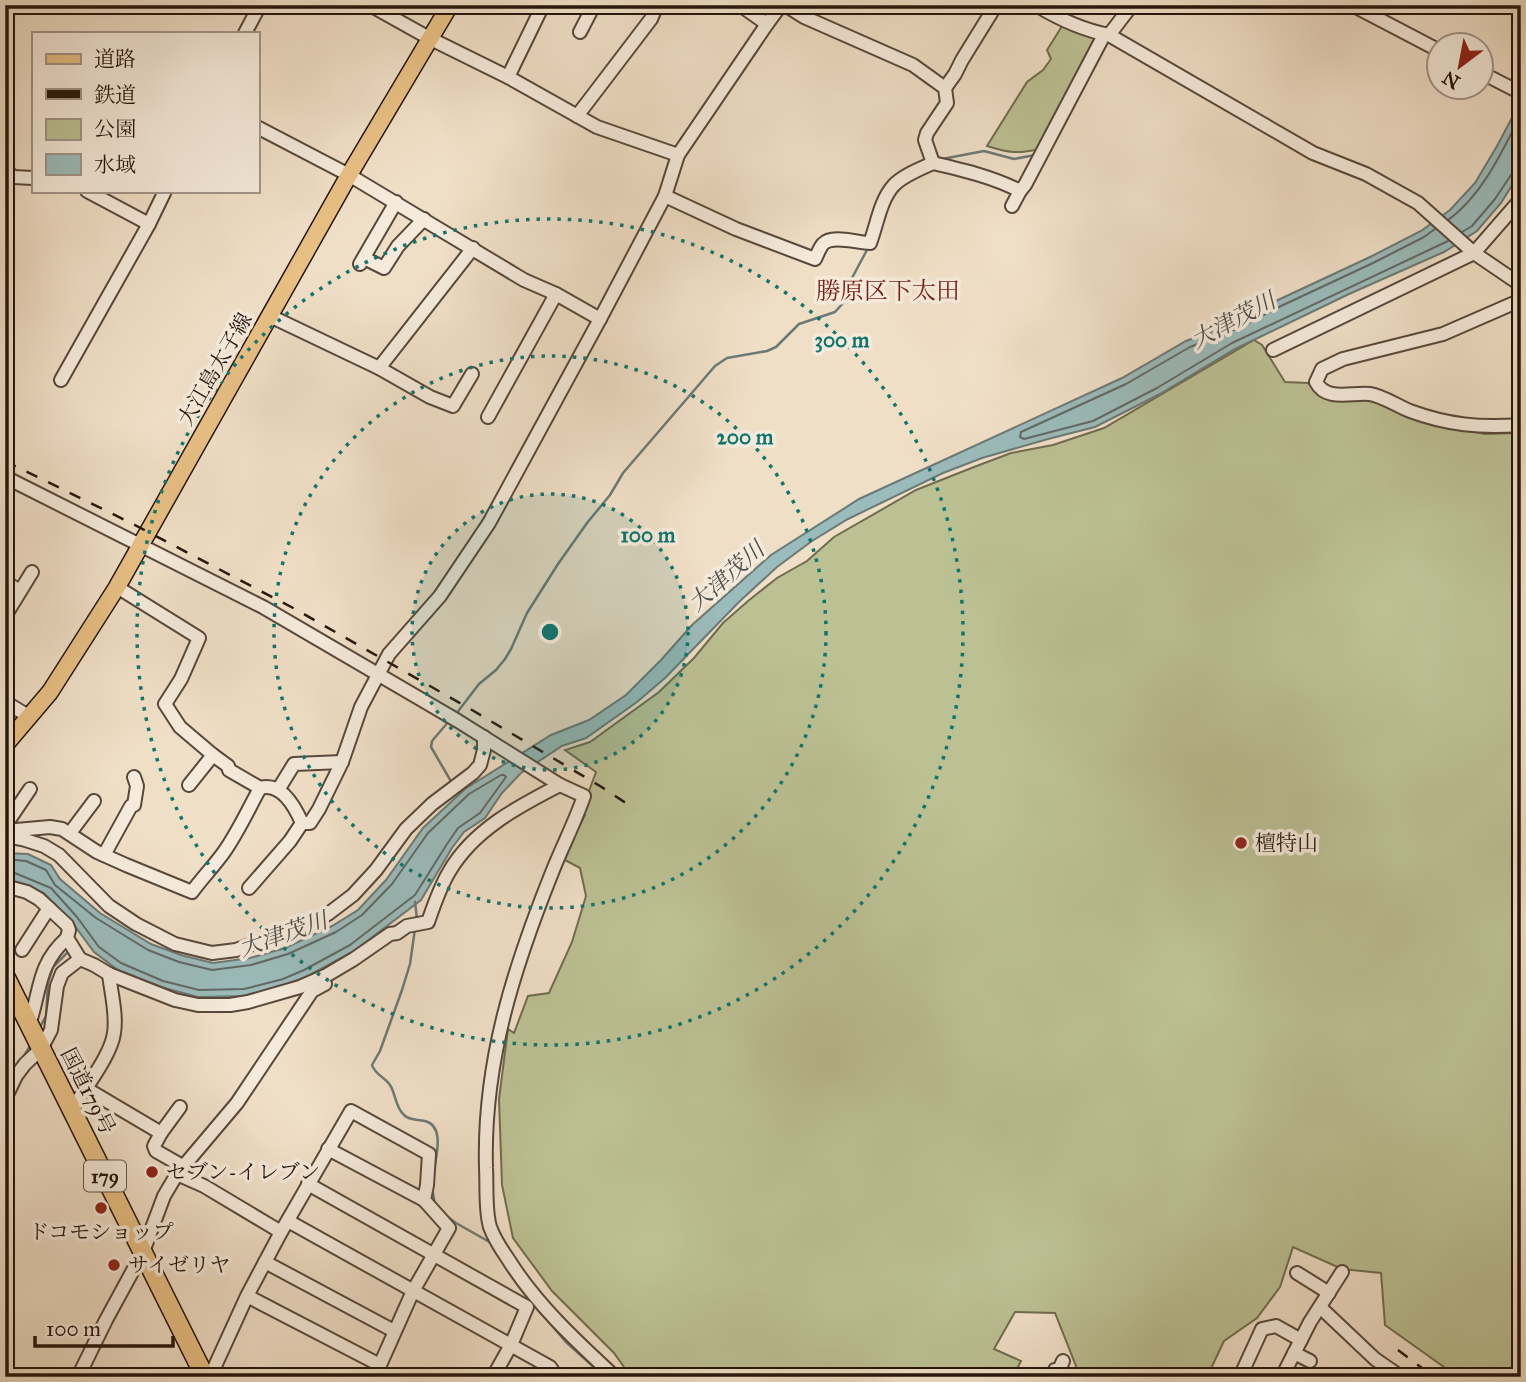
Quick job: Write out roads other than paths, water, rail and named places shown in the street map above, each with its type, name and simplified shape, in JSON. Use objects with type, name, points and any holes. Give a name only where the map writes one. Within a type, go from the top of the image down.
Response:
[{"type":"highway","name":"国道179号","points":[[5,976],[208,1377]]},
{"type":"main road","name":"大江島太子線","points":[[5,745],[50,692],[117,587],[349,175],[450,5]]},
{"type":"street","points":[[246,32],[260,5]]},
{"type":"street","points":[[370,5],[597,127],[678,155]]},
{"type":"street","points":[[508,77],[543,5]]},
{"type":"street","points":[[580,32],[594,5]]},
{"type":"street","points":[[577,116],[651,19],[657,5]]},
{"type":"street","points":[[740,5],[767,24]]},
{"type":"street","points":[[302,823],[310,823],[315,816],[342,762],[361,707],[389,654],[440,596],[489,523],[665,196],[678,155],[767,24],[783,5],[913,65],[945,88]]},
{"type":"street","points":[[932,159],[925,140],[947,103],[945,88],[996,5]]},
{"type":"street","points":[[1036,5],[1070,23],[1106,35],[1313,153],[1366,174],[1418,203],[1474,253],[1521,285]]},
{"type":"street","points":[[1012,206],[1106,35],[1132,5]]},
{"type":"street","points":[[1352,5],[1424,43]]},
{"type":"street","points":[[1494,78],[1519,90]]},
{"type":"street","points":[[259,128],[349,175],[524,280],[556,293],[600,319]]},
{"type":"street","points":[[932,159],[1020,191]]},
{"type":"street","points":[[665,196],[736,229],[815,259],[823,243],[829,240],[866,243],[892,186],[932,159]]},
{"type":"street","points":[[5,171],[14,177],[32,177]]},
{"type":"street","points":[[89,192],[149,224]]},
{"type":"street","points":[[61,380],[165,192]]},
{"type":"street","points":[[1273,350],[1474,253],[1521,199]]},
{"type":"street","points":[[396,202],[362,261],[384,268],[398,246],[424,219]]},
{"type":"street","points":[[379,368],[473,248]]},
{"type":"street","points":[[488,417],[556,293]]},
{"type":"street","points":[[1521,300],[1443,334],[1343,359],[1322,369],[1316,382],[1320,389],[1328,394],[1372,394],[1410,411],[1458,425],[1521,425]]},
{"type":"street","points":[[270,316],[453,407],[472,374]]},
{"type":"street","points":[[6,479],[263,607],[378,673],[560,785],[584,796],[511,983],[494,1057],[489,1093],[486,1152],[489,1225],[533,1304]]},
{"type":"street","points":[[5,616],[32,572]]},
{"type":"street","points":[[5,582],[20,591]]},
{"type":"street","points":[[117,587],[198,638],[181,679],[166,704],[180,727],[228,766],[229,770],[260,788]]},
{"type":"street","points":[[5,702],[30,717]]},
{"type":"street","points":[[5,836],[44,846],[59,855],[109,905],[135,924],[175,944],[212,953],[236,950],[296,931],[328,915],[354,895],[406,829],[480,765],[484,737]]},
{"type":"street","points":[[189,785],[213,755]]},
{"type":"street","points":[[278,790],[294,764],[342,762]]},
{"type":"street","points":[[104,855],[134,805],[137,786],[134,777]]},
{"type":"street","points":[[67,938],[80,959],[108,974],[175,1000],[198,1005],[230,1005],[300,987],[354,959],[390,934],[428,922],[449,871],[464,850],[499,820],[526,802],[560,785]]},
{"type":"street","points":[[5,829],[50,827],[70,833],[104,855],[192,892],[222,855],[260,788],[264,786],[278,790],[296,809],[302,823]]},
{"type":"street","points":[[5,829],[30,789]]},
{"type":"street","points":[[70,833],[94,801]]},
{"type":"street","points":[[249,888],[302,823]]},
{"type":"street","points":[[5,886],[27,892],[68,925],[69,930],[67,938],[46,963],[29,1026]]},
{"type":"street","points":[[22,950],[49,908]]},
{"type":"street","points":[[78,1377],[143,1252],[164,1196],[237,1103],[312,990],[354,967],[402,930]]},
{"type":"street","points":[[5,1099],[16,1076],[41,1049],[51,1030],[57,986],[62,973],[80,959]]},
{"type":"street","points":[[72,1110],[105,1057],[114,1035],[115,1016],[108,974]]},
{"type":"street","points":[[85,1088],[161,1133]]},
{"type":"street","points":[[180,1107],[154,1146],[156,1151],[181,1171],[204,1186],[413,1291],[511,1345],[551,1374]]},
{"type":"street","points":[[208,1377],[265,1262],[351,1111],[429,1154],[424,1200]]},
{"type":"street","points":[[247,1296],[380,1365],[413,1291],[449,1228],[424,1200],[328,1149]]},
{"type":"street","points":[[308,1184],[433,1254],[533,1304],[615,1377]]},
{"type":"street","points":[[265,1262],[394,1331]]},
{"type":"street","points":[[1282,1377],[1342,1272]]},
{"type":"street","points":[[1297,1273],[1329,1293]]},
{"type":"street","points":[[493,1377],[533,1304]]},
{"type":"street","points":[[1320,1307],[1374,1359],[1383,1372],[1401,1377]]},
{"type":"street","points":[[1240,1377],[1262,1329],[1276,1326],[1301,1340]]},
{"type":"street","points":[[1294,1353],[1310,1361]]},
{"type":"street","points":[[1053,1377],[1063,1361]]},
{"type":"water","points":[[1521,101],[1521,171],[1501,203],[1477,231],[1444,252],[1235,349],[1160,394],[1095,427],[982,458],[943,473],[848,519],[812,541],[777,567],[665,678],[637,702],[586,738],[562,746],[521,773],[502,793],[485,818],[464,832],[421,900],[354,951],[308,976],[245,996],[198,997],[161,987],[118,970],[94,952],[71,921],[44,893],[5,878],[5,853],[28,854],[51,865],[60,879],[100,913],[151,944],[213,963],[250,958],[285,948],[332,926],[358,910],[386,880],[423,828],[465,789],[551,735],[589,720],[626,695],[692,625],[771,555],[859,499],[1122,378],[1186,341],[1239,321],[1421,231],[1450,210],[1475,183]]},
{"type":"waterway","points":[[942,159],[984,151],[1014,159],[1035,155]]},
{"type":"waterway","points":[[456,714],[479,684],[505,659],[527,613],[558,564],[610,495],[623,473],[715,366],[727,358],[776,347],[799,324],[835,312],[844,302],[844,293],[868,248]]},
{"type":"waterway","points":[[449,721],[432,741],[431,747],[452,783]]},
{"type":"waterway","points":[[415,902],[417,919]]},
{"type":"waterway","points":[[415,929],[410,964],[402,990],[380,1051],[372,1065],[390,1085],[404,1115],[425,1121],[435,1129],[438,1142],[434,1171]]},
{"type":"waterway","points":[[39,1029],[46,1016],[48,983],[53,967],[70,950]]},
{"type":"waterway","points":[[21,1061],[30,1046]]},
{"type":"waterway","points":[[432,1188],[435,1205]]},
{"type":"waterway","points":[[445,1215],[493,1244]]},
{"type":"waterway","points":[[507,1268],[517,1283]]},
{"type":"waterway","points":[[536,1307],[566,1342],[605,1377]]},
{"type":"railway","points":[[5,461],[295,609],[472,710],[635,809]]},
{"type":"railway","points":[[1398,1350],[1434,1377]]},
{"type":"place","name":"檀特山","points":[[1241,843]]},
{"type":"place","name":"セブン-イレブン","points":[[152,1172]]},
{"type":"place","name":"ドコモショップ","points":[[101,1208]]},
{"type":"place","name":"サイゼリヤ","points":[[114,1265]]},
{"type":"district","name":"勝原区下太田","points":[[888,291]]},
{"type":"water label","name":"大津茂川","points":[[1233,320]]},
{"type":"water label","name":"大津茂川","points":[[726,576]]},
{"type":"water label","name":"大津茂川","points":[[283,934]]}]
